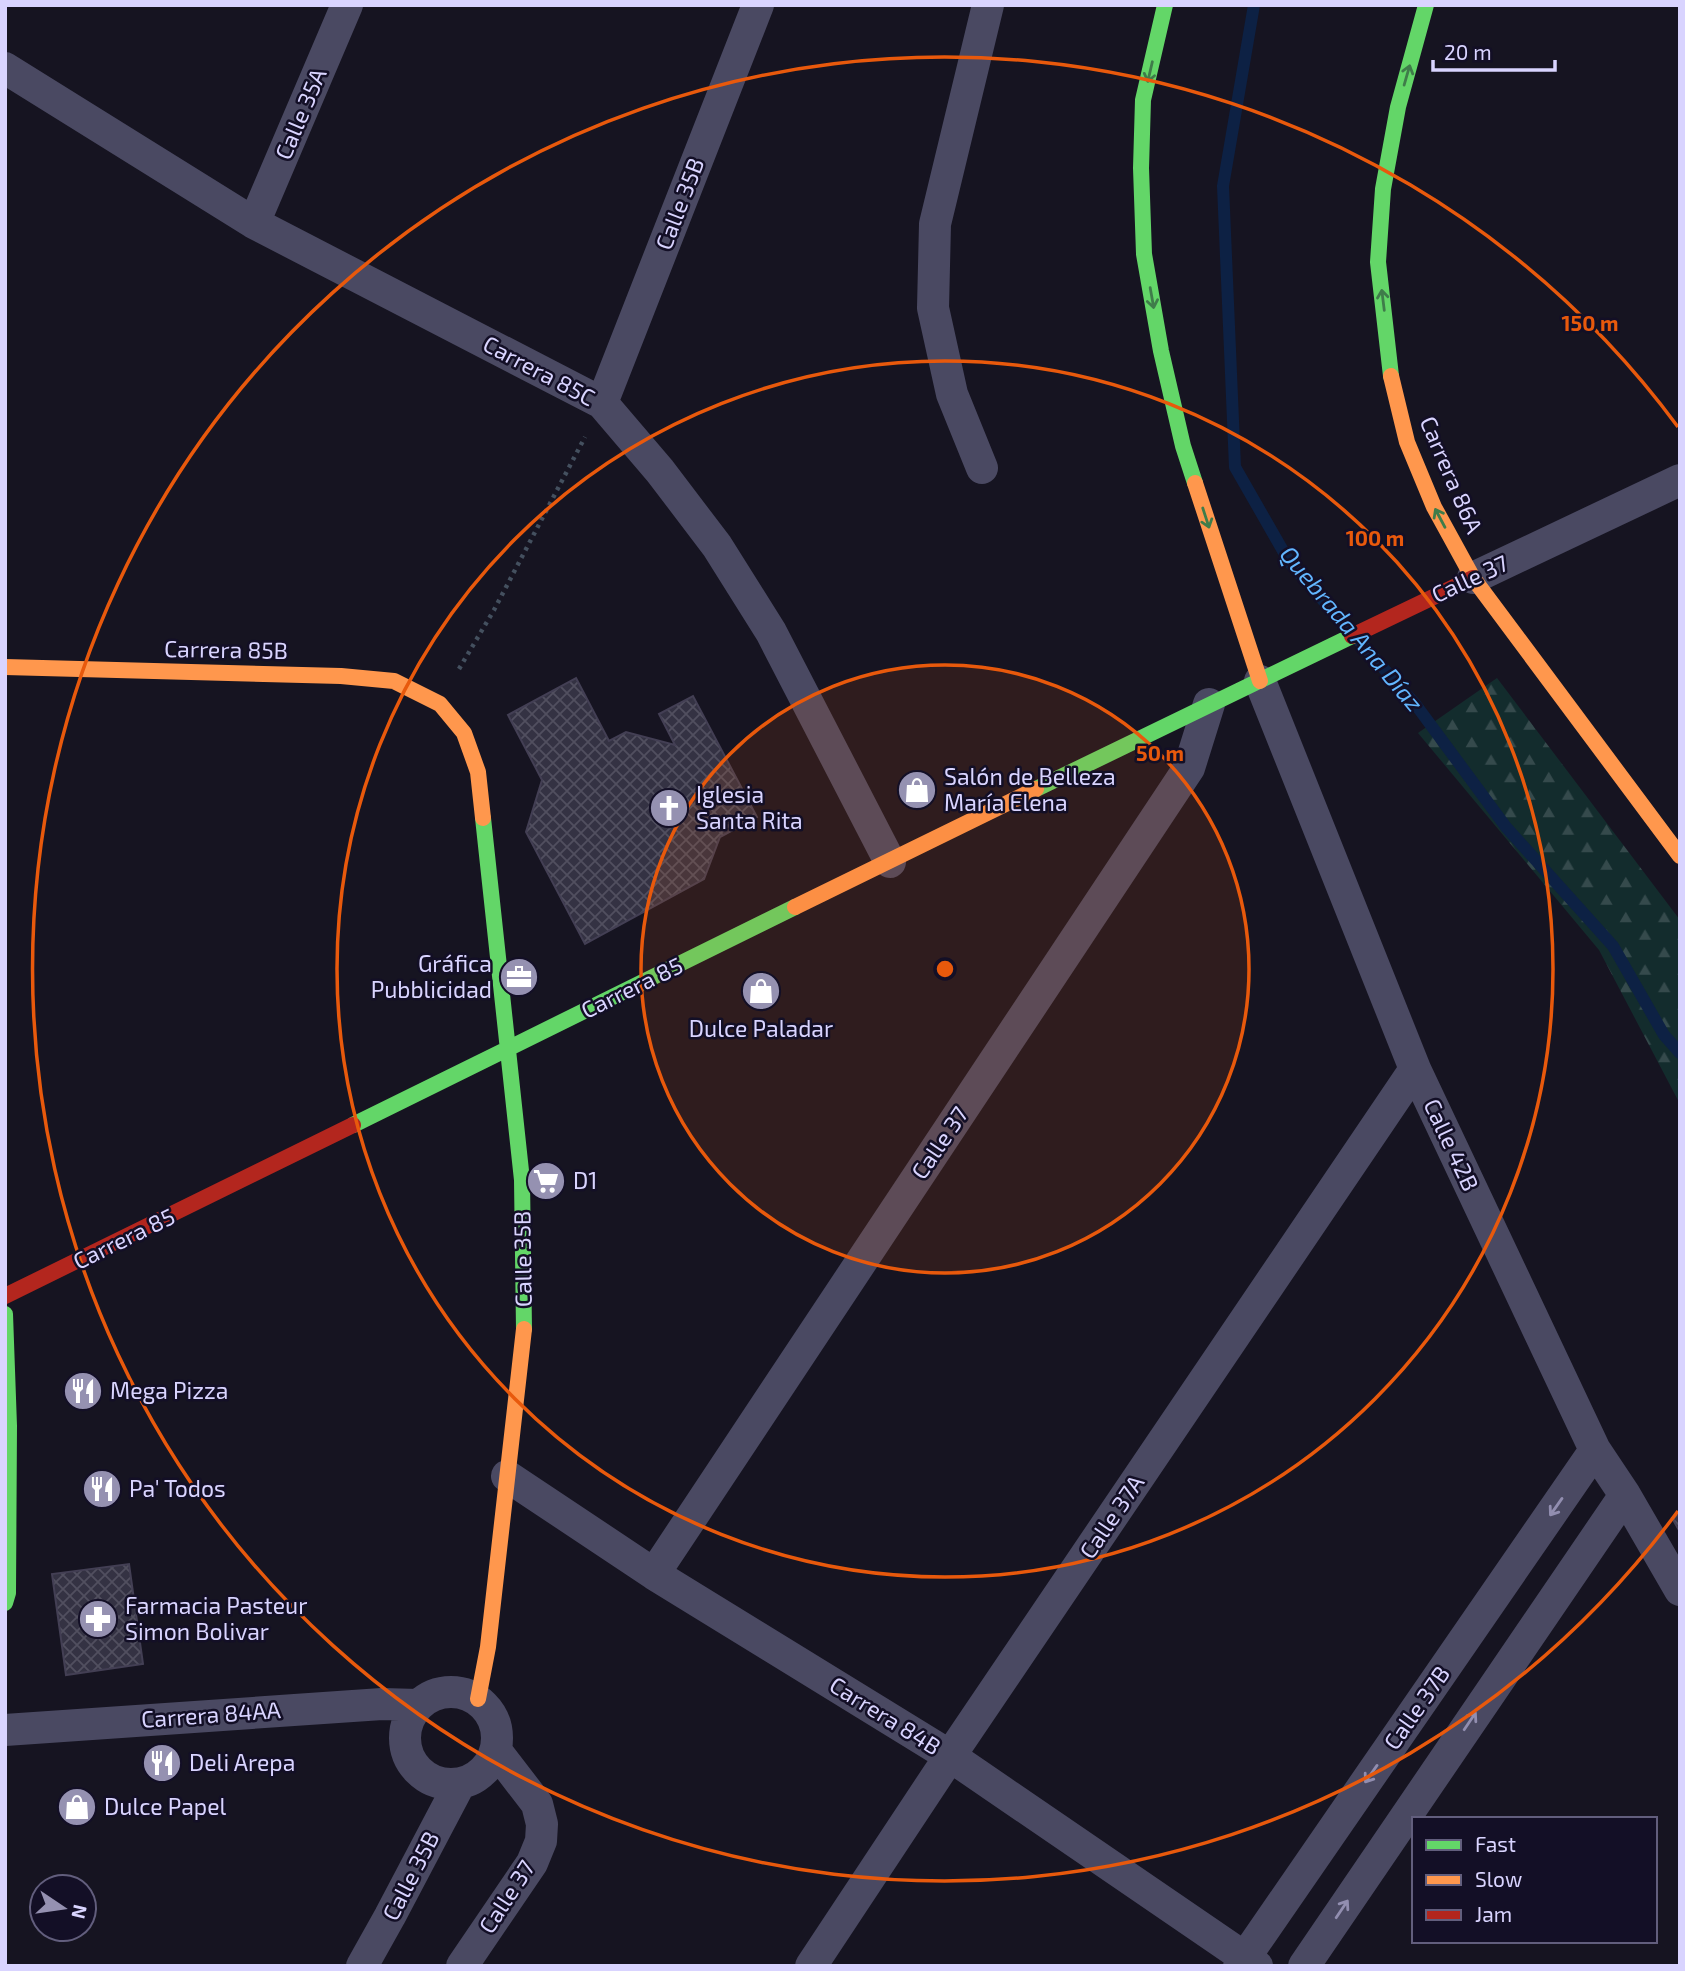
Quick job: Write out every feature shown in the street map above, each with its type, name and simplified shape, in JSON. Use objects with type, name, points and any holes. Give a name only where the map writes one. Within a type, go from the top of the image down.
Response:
[{"type":"street","name":"Calle 35A","points":[[254,223],[347,5]]},
{"type":"street","name":"Calle 35B","points":[[603,403],[758,5]]},
{"type":"street","points":[[982,468],[953,394],[933,308],[935,224],[988,5]]},
{"type":"street","points":[[1166,5],[1143,100],[1141,168],[1144,254],[1161,351],[1183,446],[1260,681]]},
{"type":"street","name":"Carrera 86A","points":[[1426,5],[1398,107],[1384,189],[1378,262],[1391,377],[1407,442],[1434,507],[1472,578],[1680,856]]},
{"type":"street","name":"Carrera 85C","points":[[5,68],[254,223],[603,403],[660,471],[717,546],[771,632],[890,862]]},
{"type":"street","name":"Calle 37","points":[[1260,681],[1680,480]]},
{"type":"street","name":"Carrera 85B","points":[[5,667],[341,676],[394,681],[440,704]]},
{"type":"street","name":"Carrera 85","points":[[5,1296],[1260,681]]},
{"type":"street","name":"Calle 42B","points":[[1260,681],[1415,1069],[1595,1450],[1625,1495],[1680,1590]]},
{"type":"street","name":"Calle 35B","points":[[440,704],[464,733],[478,772],[522,1180],[524,1332],[488,1647],[478,1699]]},
{"type":"street","name":"Calle 37","points":[[654,1574],[1189,768],[1209,704]]},
{"type":"street","name":"Calle 37A","points":[[811,1966],[1415,1069]]},
{"type":"street","points":[[5,1314],[8,1593],[5,1603]]},
{"type":"street","name":"Calle 37B","points":[[1247,1963],[1595,1450]]},
{"type":"street","name":"Carrera 84B","points":[[507,1476],[654,1574],[950,1756],[1247,1963]]},
{"type":"street","points":[[1304,1966],[1625,1495]]},
{"type":"street","points":[[457,1691],[478,1699],[496,1722],[497,1752],[483,1774],[459,1785],[434,1783],[414,1768],[405,1750],[405,1726],[418,1705],[436,1693],[457,1691]]},
{"type":"street","name":"Carrera 84AA","points":[[5,1730],[382,1704],[418,1705]]},
{"type":"street","name":"Calle 37","points":[[462,1966],[532,1863],[541,1840],[542,1824],[537,1804],[497,1752]]},
{"type":"street","name":"Calle 35B","points":[[362,1966],[459,1785]]},
{"type":"path","points":[[440,704],[494,610],[603,403]]},
{"type":"green space","points":[[1497,678],[1680,920],[1680,1104],[1599,950],[1418,733]]},
{"type":"building","points":[[576,678],[609,741],[626,732],[675,745],[659,714],[693,696],[757,817],[720,837],[704,879],[585,944],[526,832],[542,780],[508,715]]},
{"type":"building","points":[[1680,1514],[1680,1532],[1672,1518]]},
{"type":"building","name":"Farmacia Pasteur Simon Bolivar","points":[[129,1564],[143,1664],[66,1675],[52,1574]]},
{"type":"waterway","name":"Quebrada Ana Díaz","points":[[1254,5],[1223,186],[1235,467],[1290,563],[1416,705],[1506,827],[1613,946],[1664,1035],[1680,1053]]},
{"type":"traffic: fast","points":[[1165,5],[1143,100],[1141,168],[1144,254],[1161,351],[1183,446],[1195,483]]},
{"type":"traffic: fast","points":[[1391,376],[1378,262],[1383,189],[1398,107],[1426,5]]},
{"type":"traffic: fast","points":[[1036,789],[1352,636]]},
{"type":"traffic: fast","points":[[483,818],[522,1180],[524,1329]]},
{"type":"traffic: fast","points":[[353,1125],[795,907]]},
{"type":"traffic: fast","points":[[5,1314],[9,1426],[8,1593],[5,1603]]},
{"type":"traffic: slow","points":[[1391,376],[1407,442],[1434,507],[1473,578],[1680,856]]},
{"type":"traffic: slow","points":[[1195,483],[1260,681]]},
{"type":"traffic: slow","points":[[5,667],[341,676],[394,681],[440,704],[464,733],[478,772],[483,818]]},
{"type":"traffic: slow","points":[[795,907],[1036,789]]},
{"type":"traffic: slow","points":[[478,1699],[488,1647],[524,1329]]},
{"type":"traffic: jam","points":[[1352,636],[1473,578]]},
{"type":"traffic: jam","points":[[5,1296],[353,1125]]},
{"type":"place","name":"Salón de Belleza María Elena","points":[[917,790]]},
{"type":"place","name":"Iglesia Santa Rita","points":[[669,808]]},
{"type":"place","name":"Gráfica Pubblicidad","points":[[519,977]]},
{"type":"place","name":"Dulce Paladar","points":[[761,991]]},
{"type":"place","name":"D1","points":[[546,1181]]},
{"type":"place","name":"Mega Pizza","points":[[83,1391]]},
{"type":"place","name":"Pa' Todos","points":[[102,1489]]},
{"type":"place","name":"Farmacia Pasteur Simon Bolivar","points":[[98,1619]]},
{"type":"place","name":"Deli Arepa","points":[[162,1763]]},
{"type":"place","name":"Dulce Papel","points":[[77,1807]]}]
